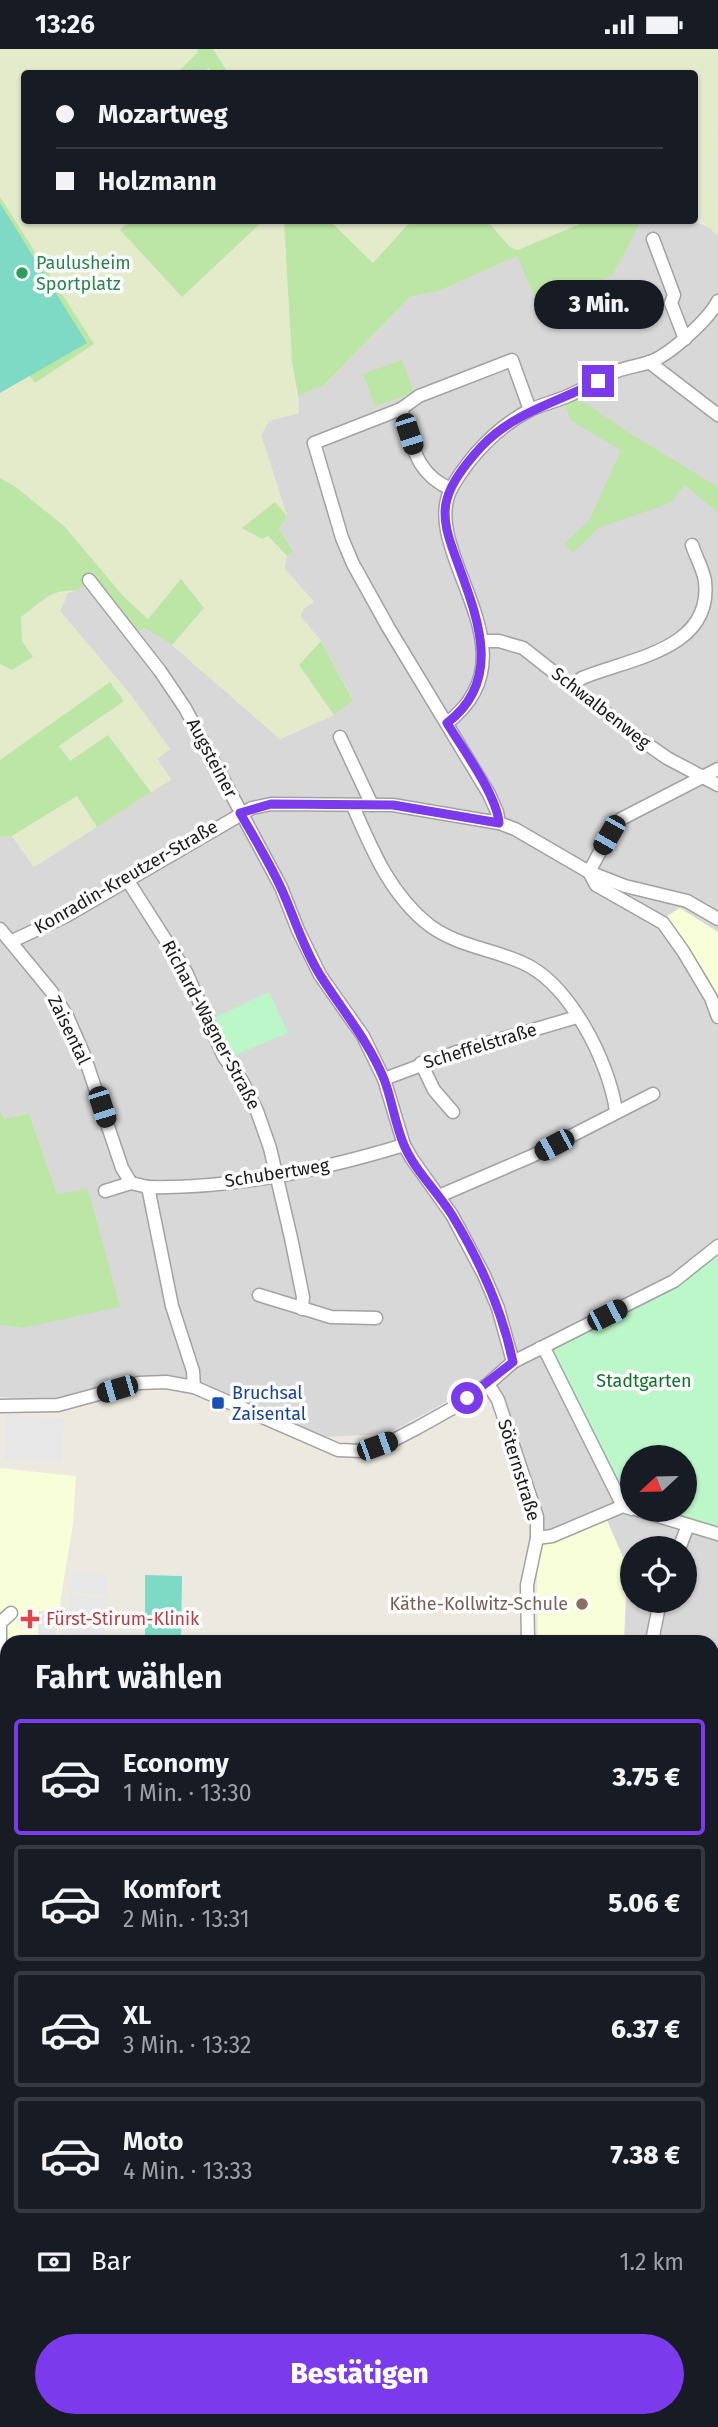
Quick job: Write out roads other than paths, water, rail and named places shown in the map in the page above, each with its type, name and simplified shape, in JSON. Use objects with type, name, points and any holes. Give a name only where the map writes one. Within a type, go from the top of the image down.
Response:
[{"type":"street","points":[[653,239],[674,295],[671,303],[685,339]]},
{"type":"street","points":[[447,723],[459,714],[475,689],[481,668],[482,641],[470,596],[448,537],[446,500],[451,489],[483,445],[502,429],[530,410],[570,395],[636,364],[649,362],[685,339],[703,322],[718,301]]},
{"type":"street","points":[[499,823],[489,794],[387,627],[353,564],[342,538],[314,443],[401,409],[419,396],[512,360],[530,410]]},
{"type":"street","points":[[649,362],[718,415]]},
{"type":"street","points":[[401,409],[424,471],[435,482],[451,489]]},
{"type":"street","points":[[571,686],[598,671],[680,641],[696,625],[705,602],[705,579],[692,545]]},
{"type":"street","name":"Augsteiner","points":[[89,580],[178,696],[281,887],[320,975],[358,1029],[384,1079],[404,1145],[460,1230],[484,1275],[498,1308],[513,1362]]},
{"type":"street","name":"Schwalbenweg","points":[[482,641],[499,641],[523,648],[634,735],[718,785]]},
{"type":"street","points":[[340,737],[372,805]]},
{"type":"street","points":[[589,872],[621,819],[718,769]]},
{"type":"street","name":"Konradin-Kreutzer-Straße","points":[[12,941],[66,916],[240,813],[271,804],[416,807],[499,823],[515,829],[589,872]]},
{"type":"street","points":[[353,806],[381,868],[408,906],[444,934],[533,968],[556,989],[577,1017],[604,1064],[613,1090],[616,1111]]},
{"type":"street","points":[[589,872],[625,886],[687,901],[718,919]]},
{"type":"street","points":[[589,872],[596,885],[663,923],[711,998],[718,1017]]},
{"type":"street","name":"Richard-Wagner-Straße","points":[[128,881],[186,972],[224,1057],[242,1081],[257,1111],[277,1177],[303,1297],[302,1309]]},
{"type":"street","name":"Zaisental","points":[[0,929],[51,991],[67,1016],[84,1055],[122,1168],[131,1183]]},
{"type":"street","name":"Scheffelstraße","points":[[384,1079],[421,1063],[577,1017]]},
{"type":"street","points":[[421,1063],[435,1090],[453,1112]]},
{"type":"street","points":[[439,1196],[533,1156],[653,1094]]},
{"type":"street","name":"Schubertweg","points":[[148,1187],[277,1177],[404,1145]]},
{"type":"street","points":[[105,1191],[131,1183],[148,1187],[172,1306],[193,1371],[194,1387]]},
{"type":"street","points":[[0,1406],[58,1405],[139,1383],[166,1382],[194,1387],[338,1450],[363,1451],[392,1441],[451,1409],[488,1384],[513,1362],[674,1281],[718,1246]]},
{"type":"street","points":[[259,1295],[331,1317],[376,1318]]},
{"type":"street","points":[[540,1348],[552,1364],[620,1494]]},
{"type":"street","name":"Söternstraße","points":[[488,1384],[498,1401],[537,1517],[537,1538],[527,1584],[528,1635]]},
{"type":"street","points":[[537,1538],[552,1536],[620,1510]]},
{"type":"street","points":[[681,1523],[718,1534]]},
{"type":"street","points":[[684,1536],[688,1525]]},
{"type":"street","points":[[0,1669],[0,1623],[11,1613]]},
{"type":"street","points":[[653,1635],[658,1613]]},
{"type":"place","name":"Paulusheim Sportplatz","points":[[22,273]]},
{"type":"place","name":"Bruchsal Zaisental","points":[[218,1403]]},
{"type":"place","name":"Käthe-Kollwitz-Schule","points":[[582,1604]]},
{"type":"place","name":"Fürst-Stirum-Klinik","points":[[30,1619]]},
{"type":"park label","name":"Stadtgarten","points":[[644,1381]]}]
